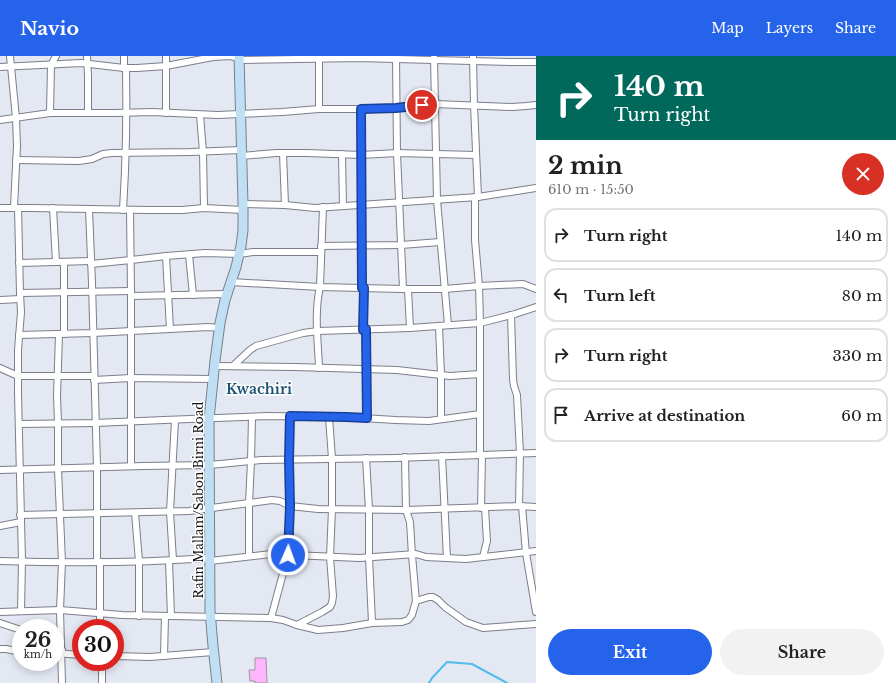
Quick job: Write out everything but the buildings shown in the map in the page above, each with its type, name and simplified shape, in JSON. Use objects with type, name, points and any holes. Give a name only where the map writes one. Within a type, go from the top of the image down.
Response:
[{"type":"street","points":[[10,56],[16,118],[16,208],[21,312],[18,350],[18,424],[22,562],[21,611]]},
{"type":"street","points":[[50,113],[51,65],[56,56]]},
{"type":"street","points":[[87,56],[88,113]]},
{"type":"street","points":[[124,56],[127,112],[126,210],[131,260],[131,466]]},
{"type":"street","points":[[166,56],[166,113]]},
{"type":"street","points":[[0,68],[87,64],[125,68],[166,66],[213,57],[230,56],[239,58],[358,57],[501,59],[536,62]]},
{"type":"street","points":[[319,57],[319,109]]},
{"type":"street","name":"Rafin Mallam/Sabon Birni Road","points":[[217,683],[211,617],[209,419],[219,328],[225,300],[236,267],[243,230],[239,58]]},
{"type":"street","points":[[396,58],[396,108],[401,245],[410,328]]},
{"type":"street","points":[[434,58],[437,200],[448,325]]},
{"type":"street","points":[[473,59],[477,197],[474,240],[479,286],[481,455],[483,508],[487,541],[483,557]]},
{"type":"street","points":[[0,120],[50,113],[127,112],[218,115],[319,109],[396,108],[435,104],[512,107],[536,105]]},
{"type":"street","points":[[361,109],[362,246],[367,418]]},
{"type":"street","points":[[200,115],[203,152],[204,208]]},
{"type":"street","points":[[16,160],[79,161],[92,159],[103,154],[203,152],[362,155],[436,153],[476,155]]},
{"type":"street","points":[[283,153],[285,205]]},
{"type":"street","points":[[342,154],[343,206]]},
{"type":"street","points":[[0,208],[182,210],[285,205],[314,208],[477,197],[536,188]]},
{"type":"street","points":[[319,368],[317,310],[320,287],[322,207]]},
{"type":"street","points":[[53,208],[56,262]]},
{"type":"street","points":[[89,209],[100,619]]},
{"type":"street","points":[[19,262],[91,262],[205,253],[239,254],[252,252],[440,242]]},
{"type":"street","points":[[189,255],[193,295]]},
{"type":"street","points":[[166,256],[170,329]]},
{"type":"street","points":[[60,619],[62,562],[57,396],[64,262]]},
{"type":"street","points":[[231,282],[320,287],[405,289],[524,284],[536,289]]},
{"type":"street","points":[[0,300],[20,296],[92,292],[168,296],[227,294]]},
{"type":"street","points":[[233,366],[256,346],[303,333],[480,323],[536,307]]},
{"type":"street","points":[[512,315],[514,386],[517,395],[520,454],[520,506],[536,612]]},
{"type":"street","points":[[439,326],[441,419]]},
{"type":"street","points":[[19,335],[219,328]]},
{"type":"street","points":[[214,366],[397,370],[450,376],[480,374]]},
{"type":"street","points":[[0,368],[18,376],[213,379]]},
{"type":"street","points":[[18,424],[131,422],[290,416],[429,420],[480,414]]},
{"type":"street","points":[[271,618],[288,555],[290,506],[290,416]]},
{"type":"street","points":[[249,556],[252,417]]},
{"type":"street","points":[[296,625],[322,612],[330,607],[332,603],[333,596],[330,557],[332,459],[329,417]]},
{"type":"street","points":[[164,656],[171,561],[170,512],[175,420]]},
{"type":"street","points":[[0,470],[210,465],[251,461],[536,453]]},
{"type":"street","points":[[442,456],[447,558]]},
{"type":"street","points":[[0,612],[60,610],[139,616],[271,618],[318,630],[343,628],[372,623],[402,622],[408,620],[412,615],[416,600],[410,522],[406,510],[405,457]]},
{"type":"street","points":[[366,458],[372,623]]},
{"type":"street","points":[[0,526],[21,519],[60,514],[170,512],[210,509],[272,500],[280,501],[290,506],[318,509],[406,510],[536,506]]},
{"type":"street","points":[[135,513],[139,561],[139,616]]},
{"type":"street","points":[[0,561],[98,562],[210,560],[271,554],[369,557],[416,554],[426,557],[466,559],[536,551]]},
{"type":"street","points":[[416,600],[429,597],[438,600],[445,608],[466,622],[483,628],[536,624]]},
{"type":"street","points":[[0,623],[12,627]]},
{"type":"street","points":[[0,649],[12,650]]},
{"type":"street","points":[[124,656],[150,657],[213,652]]},
{"type":"street","points":[[62,671],[62,683]]},
{"type":"street","points":[[102,671],[102,683]]},
{"type":"waterway","points":[[429,683],[447,662],[472,664],[507,683]]},
{"type":"district","name":"Kwachiri","points":[[259,389]]},
{"type":"route","points":[[288,555],[290,506],[290,416],[367,418],[366,329],[363,330],[364,288],[362,288],[361,109],[396,108],[422,105]]}]
